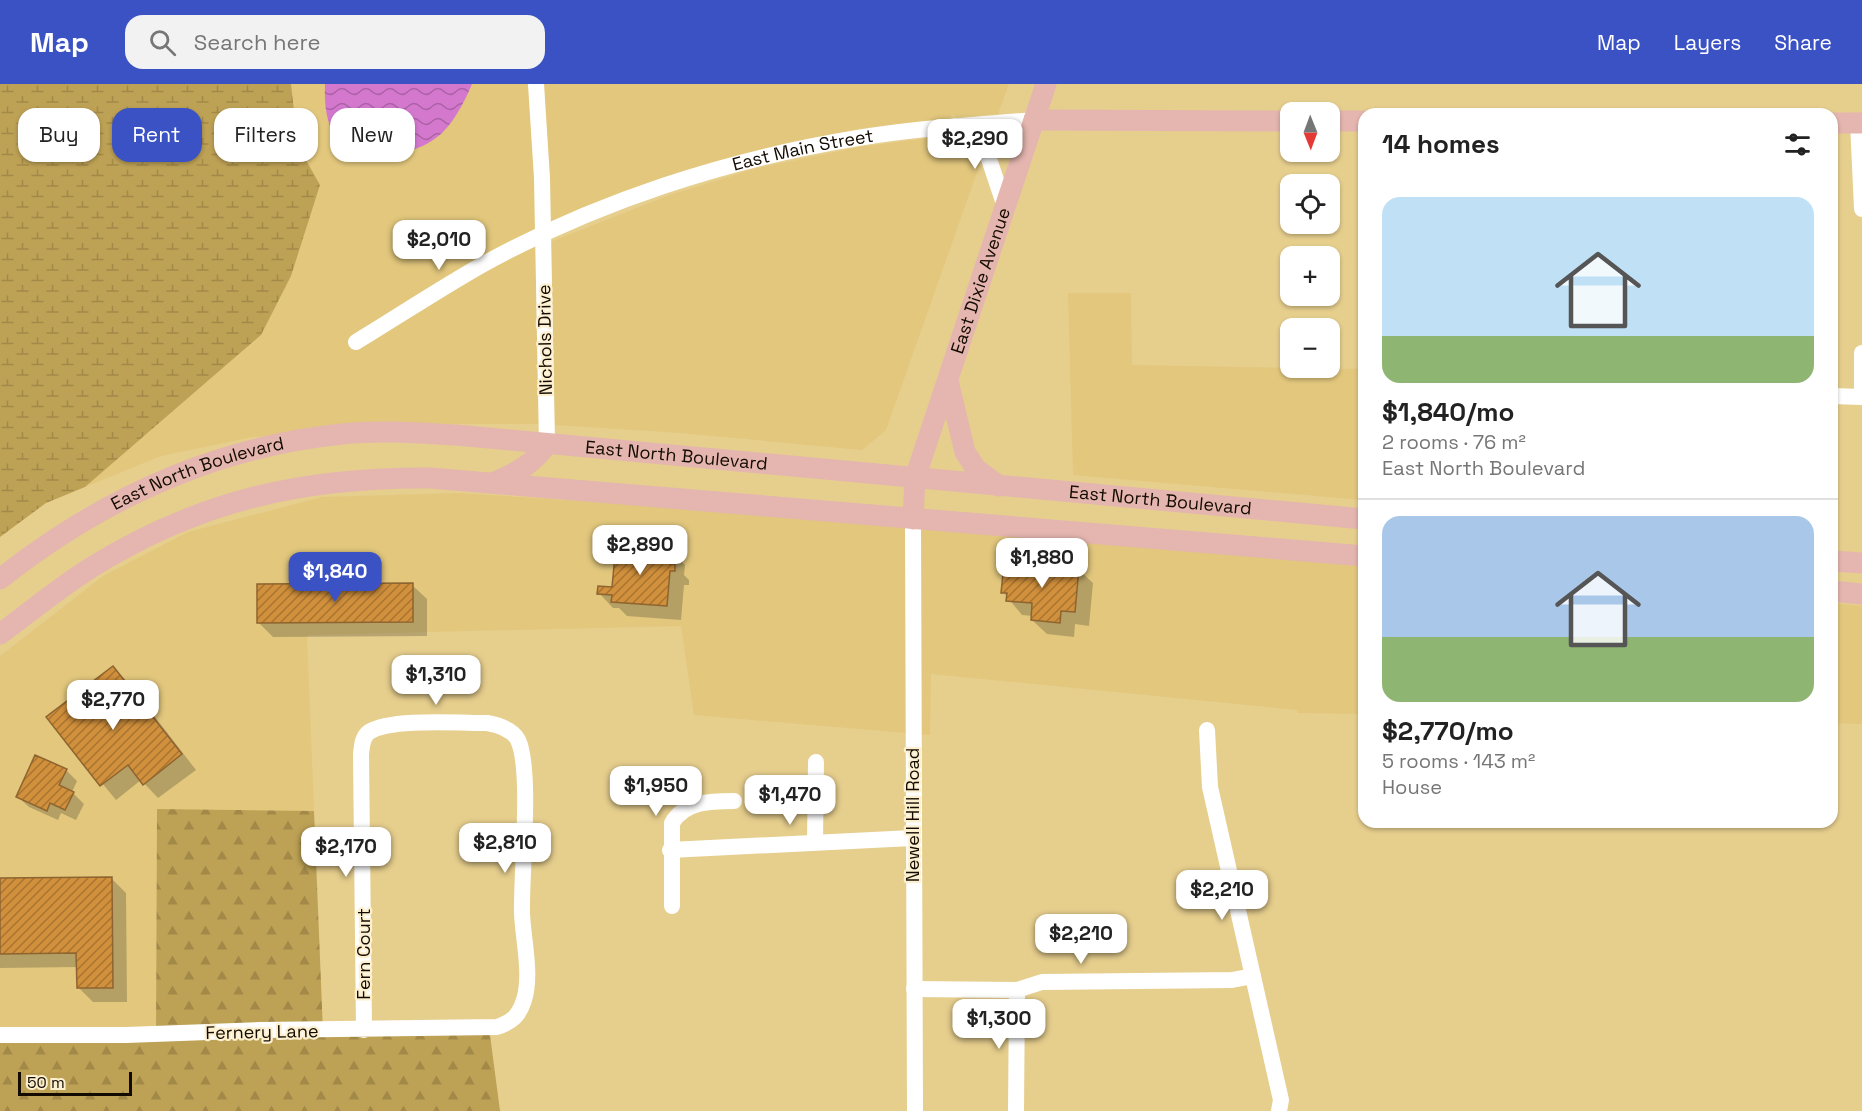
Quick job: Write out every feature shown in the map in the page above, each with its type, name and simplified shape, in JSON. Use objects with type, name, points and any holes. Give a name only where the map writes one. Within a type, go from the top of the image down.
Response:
[{"type":"main road","name":"East Dixie Avenue","points":[[913,519],[915,478],[1046,84]]},
{"type":"main road","name":"East Main Street","points":[[1034,120],[1280,121]]},
{"type":"main road","points":[[1340,121],[1358,121]]},
{"type":"main road","points":[[1838,123],[1860,123]]},
{"type":"main road","points":[[948,378],[965,452],[976,469],[1000,486]]},
{"type":"main road","name":"East North Boulevard","points":[[0,579],[80,522],[149,486],[186,470],[260,447],[344,434],[401,432],[547,444],[1358,518]]},
{"type":"main road","points":[[492,484],[521,471],[536,460],[547,444]]},
{"type":"main road","name":"East North Boulevard","points":[[0,634],[99,563],[161,529],[270,492],[339,480],[386,478],[492,484],[1358,556]]},
{"type":"main road","points":[[1838,561],[1862,563]]},
{"type":"main road","points":[[1838,592],[1862,594]]},
{"type":"street","name":"Nichols Drive","points":[[536,84],[542,178],[547,444]]},
{"type":"street","name":"East Main Street","points":[[356,342],[481,266],[542,236],[667,186],[752,160],[858,138],[955,126],[1034,120]]},
{"type":"street","points":[[1860,123],[1862,209]]},
{"type":"street","points":[[955,126],[988,156],[1005,207]]},
{"type":"street","points":[[1838,396],[1862,395],[1862,353]]},
{"type":"street","name":"Newell Hill Road","points":[[913,519],[912,838],[915,1111]]},
{"type":"street","name":"Fern Court","points":[[364,1030],[361,754],[366,735],[392,724],[487,723],[511,732],[522,752],[524,768],[522,913],[526,977],[525,998],[519,1013]]},
{"type":"street","points":[[1207,730],[1210,787],[1281,1100],[1279,1111]]},
{"type":"street","points":[[815,842],[816,762]]},
{"type":"street","points":[[672,906],[670,850],[672,823],[684,810],[710,801],[734,801]]},
{"type":"street","points":[[670,850],[912,838]]},
{"type":"street","points":[[914,989],[1017,990],[1042,982],[1233,980],[1253,976]]},
{"type":"street","points":[[1016,1111],[1017,990]]},
{"type":"street","name":"Fernery Lane","points":[[0,1035],[497,1027],[510,1022],[519,1013]]},
{"type":"shaded area","points":[[291,84],[325,84],[330,126],[330,162],[415,162],[415,125],[462,105],[472,84],[528,84],[535,178],[539,424],[424,424],[253,437],[161,456],[85,487],[261,335],[291,276],[320,185],[307,162],[318,162],[318,108],[294,108]]},
{"type":"shaded area","points":[[544,84],[1009,84],[998,114],[957,117],[953,114],[950,118],[857,129],[788,143],[718,161],[550,223]]},
{"type":"shaded area","points":[[953,135],[981,161],[886,430],[862,450],[680,433],[555,425],[550,242],[670,195],[754,169],[859,147]]},
{"type":"shaded area","points":[[1068,293],[1131,293],[1132,365],[1280,368],[1280,378],[1340,378],[1340,369],[1358,369],[1358,500],[1073,475]]},
{"type":"shaded area","points":[[460,493],[658,506],[1358,565],[1358,714],[1298,713],[1297,710],[931,674],[930,735],[694,715],[681,626],[307,635],[314,811],[157,809],[156,1034],[0,1040],[0,656],[103,576],[188,532],[322,497]]},
{"type":"shaded area","points":[[1838,604],[1862,606],[1862,724],[1838,723]]},
{"type":"green space","points":[[0,84],[291,84],[294,108],[214,108],[214,162],[307,162],[320,185],[291,276],[261,335],[85,487],[46,503],[0,537]]},
{"type":"green space","points":[[157,809],[314,811],[323,1032],[490,1035],[500,1111],[0,1111],[0,1040],[156,1033]]},
{"type":"water","points":[[325,84],[472,84],[461,107],[446,129],[433,140],[415,149],[415,108],[330,108],[330,126],[325,101]]},
{"type":"building","points":[[616,545],[671,549],[670,564],[675,564],[675,571],[670,571],[667,606],[611,602],[612,595],[597,594],[598,586],[612,587]]},
{"type":"building","points":[[1034,563],[1079,568],[1075,612],[1061,611],[1060,623],[1031,620],[1032,603],[1006,601],[1007,593],[1001,593],[1004,564],[1034,566]]},
{"type":"building","points":[[413,583],[413,622],[257,623],[257,584]]},
{"type":"building","points":[[113,666],[182,754],[143,785],[128,765],[100,786],[46,717]]},
{"type":"building","points":[[35,755],[67,769],[59,785],[74,792],[65,810],[50,803],[47,811],[16,797]]},
{"type":"building","points":[[112,877],[113,988],[77,988],[76,953],[0,954],[0,878]]}]
